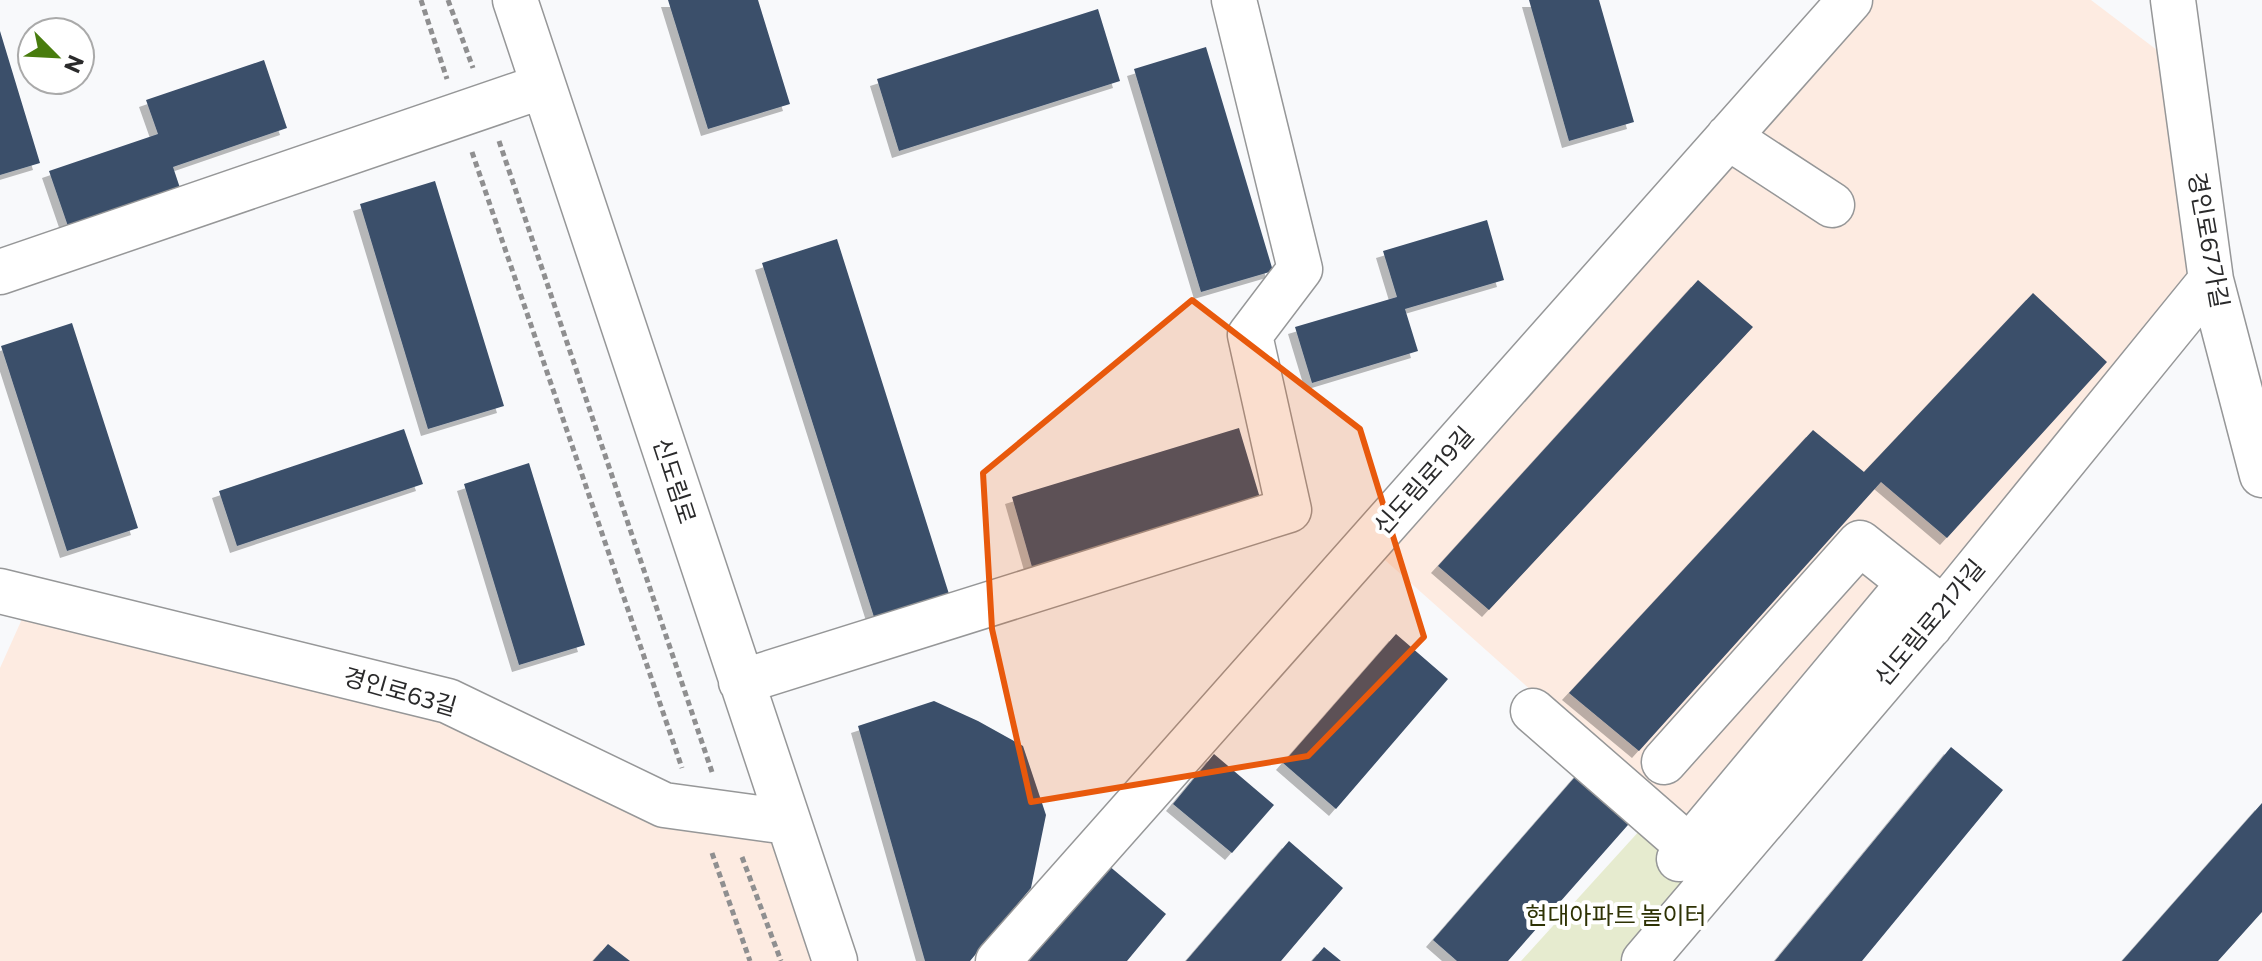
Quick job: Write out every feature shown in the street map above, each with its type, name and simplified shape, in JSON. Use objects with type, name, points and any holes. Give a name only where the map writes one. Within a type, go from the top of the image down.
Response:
[{"type":"street","name":"신도림로","points":[[515,0],[835,961]]},
{"type":"street","points":[[741,682],[1289,510],[1250,335],[1300,269],[1234,0]]},
{"type":"street","name":"신도림로19길","points":[[998,961],[1850,0]]},
{"type":"street","name":"경인로67가길","points":[[2173,0],[2211,280],[2262,475]]},
{"type":"street","points":[[0,272],[543,86]]},
{"type":"street","points":[[1728,137],[1832,205]]},
{"type":"street","name":"신도림로21가길","points":[[1644,961],[1936,618],[2211,280]]},
{"type":"street","points":[[1664,762],[1860,543],[1936,618]]},
{"type":"street","name":"경인로63길","points":[[0,591],[448,701],[664,805],[788,822]]},
{"type":"street","points":[[1533,711],[1677,837],[1689,847],[1679,859],[1896,599],[1936,618]]},
{"type":"path","points":[[421,0],[473,110],[711,811],[781,961]]},
{"type":"path","points":[[448,0],[473,110],[711,811],[750,961]]},
{"type":"highlighted area","points":[[1192,300],[1360,429],[1424,637],[1308,756],[1031,802],[992,629],[983,473]]},
{"type":"shaded area","points":[[1850,0],[2091,0],[2182,69],[2211,280],[1726,864],[1367,544]]},
{"type":"shaded area","points":[[31,599],[448,701],[664,805],[788,822],[835,961],[0,961],[0,668]]},
{"type":"green space","name":"현대아파트 놀이터","points":[[1641,829],[1702,878],[1630,961],[1521,961]]},
{"type":"building","points":[[668,0],[758,0],[790,104],[708,129]]},
{"type":"building","points":[[1529,0],[1599,0],[1634,122],[1569,141]]},
{"type":"building","points":[[1098,9],[1120,81],[899,151],[877,79]]},
{"type":"building","points":[[0,31],[16,84],[16,96],[20,96],[40,163],[0,175]]},
{"type":"building","points":[[1206,47],[1273,271],[1201,292],[1134,69]]},
{"type":"building","points":[[264,60],[287,128],[173,167],[182,194],[70,232],[49,171],[158,134],[146,100]]},
{"type":"building","points":[[435,181],[504,406],[428,429],[360,204]]},
{"type":"building","points":[[1487,220],[1504,280],[1405,309],[1418,351],[1312,383],[1295,327],[1397,297],[1383,251]]},
{"type":"building","points":[[837,239],[949,594],[874,617],[762,263]]},
{"type":"building","points":[[1698,280],[1753,327],[1489,610],[1438,566]]},
{"type":"building","points":[[2033,293],[2107,362],[1947,538],[1881,482],[1639,751],[1569,693],[1813,430],[1864,472]]},
{"type":"building","points":[[72,323],[138,528],[67,551],[1,346]]},
{"type":"building","points":[[1239,428],[1260,498],[1032,567],[1012,497]]},
{"type":"building","points":[[404,429],[423,484],[237,546],[219,491]]},
{"type":"building","points":[[529,463],[585,645],[519,665],[464,484]]},
{"type":"building","points":[[1396,634],[1448,679],[1336,809],[1283,763]]},
{"type":"building","points":[[934,701],[1023,746],[1046,815],[1031,888],[970,961],[925,961],[858,726]]},
{"type":"building","points":[[1951,747],[2003,790],[1862,961],[1775,961]]},
{"type":"building","points":[[1214,754],[1274,805],[1232,853],[1173,804]]},
{"type":"building","points":[[1581,770],[1635,817],[1508,961],[1457,961],[1433,940]]},
{"type":"building","points":[[2262,803],[2262,912],[2218,961],[2122,961]]},
{"type":"building","points":[[1289,841],[1343,888],[1281,961],[1186,961]]},
{"type":"building","points":[[1108,865],[1166,914],[1127,961],[1027,961]]},
{"type":"building","points":[[608,944],[630,961],[593,961]]},
{"type":"building","points":[[1324,947],[1341,961],[1312,961]]}]
